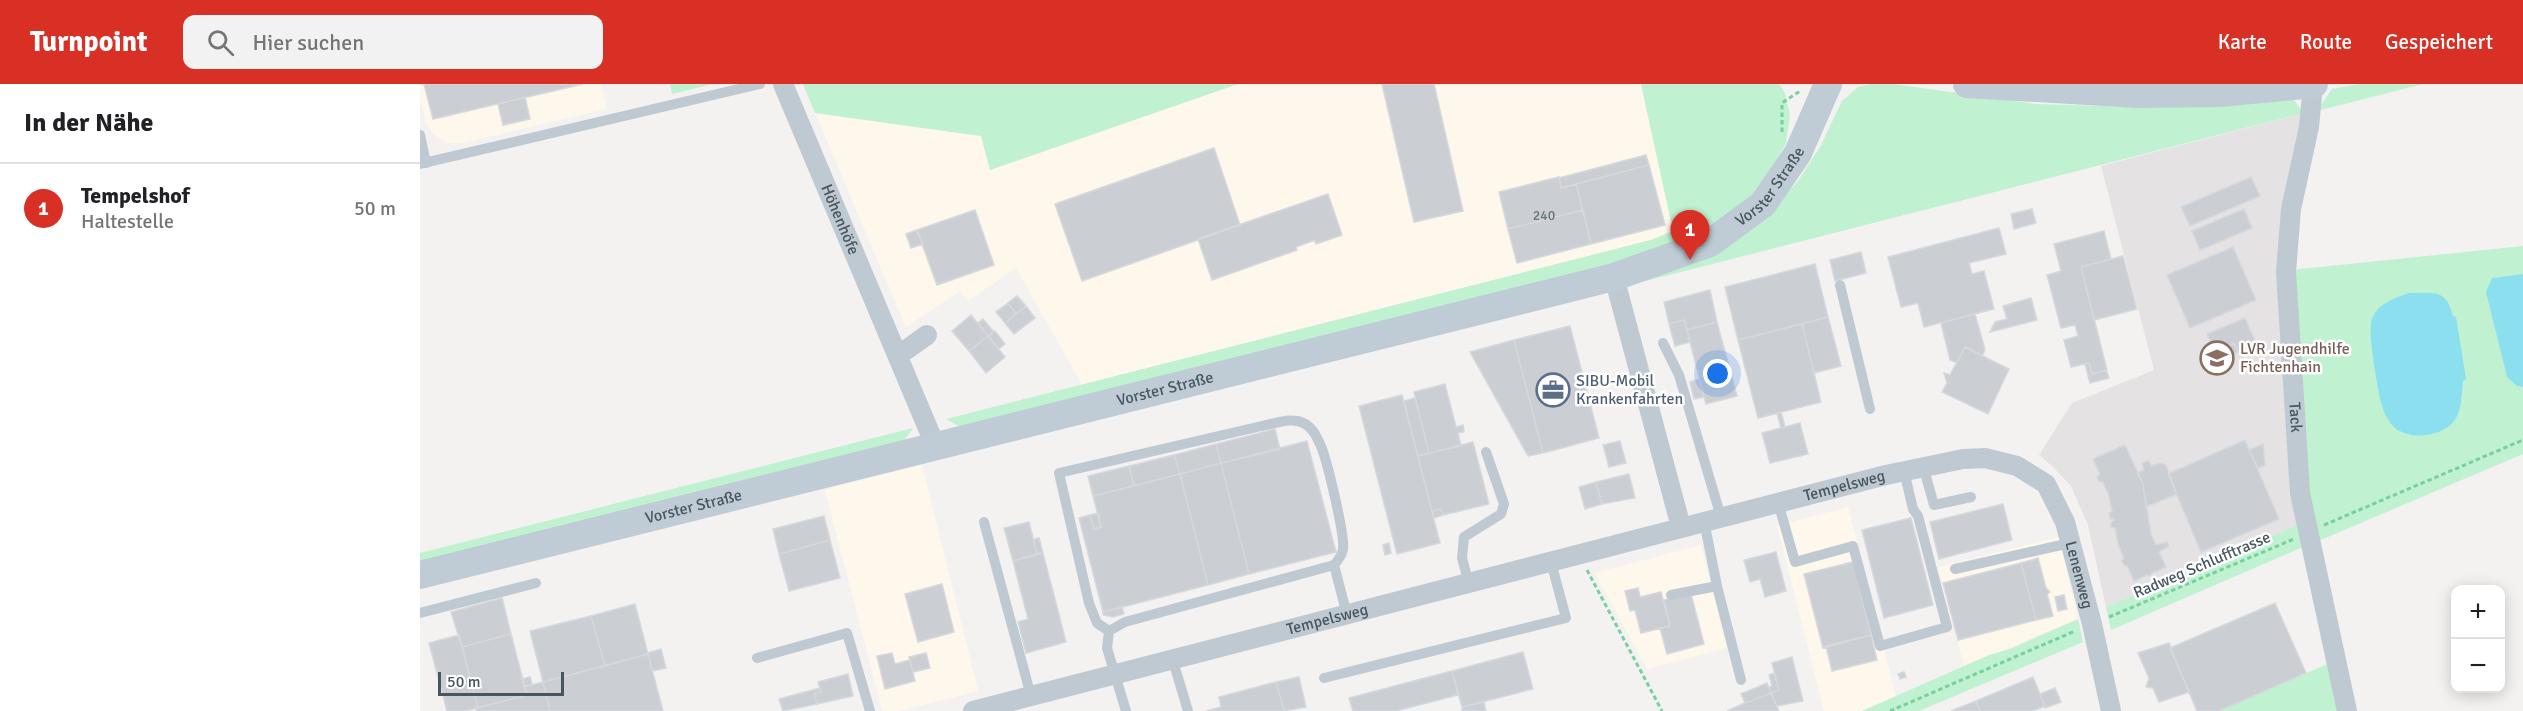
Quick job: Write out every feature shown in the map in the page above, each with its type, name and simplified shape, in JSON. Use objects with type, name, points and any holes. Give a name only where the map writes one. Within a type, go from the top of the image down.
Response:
[{"type":"street","name":"Höhenhöfe","points":[[783,84],[936,445]]},
{"type":"street","name":"Vorster Straße","points":[[420,575],[1614,277],[1710,243],[1763,204],[1798,153],[1828,84]]},
{"type":"street","points":[[1967,84],[2138,94],[2220,93],[2314,84]]},
{"type":"street","name":"Tack","points":[[2314,84],[2309,127],[2291,209],[2286,272],[2300,493],[2347,711]]},
{"type":"street","points":[[1614,277],[1680,527]]},
{"type":"street","points":[[899,355],[927,335]]},
{"type":"street","name":"Tempelsweg","points":[[973,711],[1923,466],[1963,459],[1985,458],[2009,464]]},
{"type":"street","name":"Lenenweg","points":[[2009,464],[2032,474],[2046,484],[2065,522],[2092,624],[2111,711]]},
{"type":"lane","points":[[420,135],[423,163],[760,84]]},
{"type":"lane","points":[[1839,285],[1870,409]]},
{"type":"lane","points":[[1663,343],[1679,375],[1712,519],[1717,586],[1741,680]]},
{"type":"lane","points":[[1291,421],[1303,422],[1314,433],[1321,446],[1342,530],[1344,547],[1342,556],[1334,565],[1125,622],[1109,631],[1097,623],[1089,603],[1059,473],[1266,425],[1291,421]]},
{"type":"lane","points":[[1469,584],[1462,558],[1464,537],[1501,514],[1504,504],[1486,452]]},
{"type":"lane","points":[[1923,466],[1934,505],[1971,497]]},
{"type":"lane","points":[[1778,502],[1795,562],[1853,546],[1880,646],[1947,627],[1904,471]]},
{"type":"lane","points":[[984,522],[1031,696]]},
{"type":"lane","points":[[1956,568],[2070,543]]},
{"type":"lane","points":[[1324,678],[1566,618],[1551,562]]},
{"type":"lane","points":[[1334,565],[1347,615]]},
{"type":"lane","points":[[420,613],[536,583]]},
{"type":"lane","points":[[1671,595],[1717,586]]},
{"type":"lane","points":[[1109,631],[1107,648],[1126,711]]},
{"type":"lane","points":[[758,658],[847,633],[870,711]]},
{"type":"lane","points":[[1173,661],[1188,711]]},
{"type":"path","points":[[1781,142],[1782,103],[1802,89],[1803,84]]},
{"type":"path","name":"Radweg Schlufftrasse","points":[[1890,711],[2523,440]]},
{"type":"path","points":[[1579,555],[1662,711]]},
{"type":"shaded area","points":[[420,84],[601,84],[607,109],[462,143],[447,143],[433,134],[426,123],[420,98]]},
{"type":"shaded area","points":[[1238,84],[1641,84],[1673,231],[1651,240],[1082,385],[1016,268],[968,301],[960,291],[906,327],[815,113],[981,136],[991,170]]},
{"type":"shaded area","name":"LVR Jugendhilfe Fichtenhain","points":[[2304,113],[2287,202],[2300,524],[2106,607],[2088,525],[2071,486],[2039,455],[2072,403],[2154,370],[2101,166]]},
{"type":"shaded area","points":[[922,465],[978,691],[899,711],[882,711],[825,490]]},
{"type":"shaded area","points":[[1848,507],[1896,697],[1862,711],[1824,711],[1777,526]]},
{"type":"shaded area","points":[[2059,537],[2078,619],[1964,666],[1938,567]]},
{"type":"shaded area","points":[[1701,545],[1727,648],[1647,669],[1595,573]]},
{"type":"green space","points":[[670,84],[713,84],[672,94]]},
{"type":"green space","points":[[803,84],[1238,84],[990,170],[981,136],[815,113]]},
{"type":"green space","points":[[1641,84],[1779,84],[1785,93],[1790,115],[1786,143],[1772,169],[1751,196],[1687,243],[1615,267],[962,428],[946,419],[1651,240],[1673,231]]},
{"type":"green space","points":[[1870,84],[1893,84],[2036,104],[2136,107],[2293,99],[2304,113],[1634,284],[1772,208],[1798,181],[1820,147],[1842,101],[1858,87]]},
{"type":"green space","points":[[2359,84],[2423,84],[2317,111],[2332,89]]},
{"type":"green space","points":[[2523,246],[2523,274],[2492,278],[2517,386],[2523,387],[2523,454],[2316,542],[2309,510],[2291,270]],"holes":[[[2450,305],[2463,381],[2462,400],[2430,434],[2409,435],[2396,428],[2382,403],[2375,369],[2370,324]]]},
{"type":"green space","points":[[913,428],[903,442],[420,565],[420,553]]},
{"type":"green space","points":[[2300,524],[2342,711],[2219,711],[2330,663],[2303,547],[2111,630],[2106,607]]},
{"type":"green space","points":[[2078,619],[2083,642],[1919,711],[1862,711],[1989,655],[2010,649]]},
{"type":"water","points":[[2523,274],[2523,387],[2517,386],[2507,377],[2486,292],[2492,278]]},
{"type":"water","points":[[2409,293],[2431,293],[2443,296],[2453,316],[2456,317],[2466,379],[2463,381],[2457,417],[2441,431],[2433,434],[2406,434],[2392,425],[2383,410],[2376,376],[2370,328],[2373,317],[2376,311],[2386,303]]},
{"type":"building","points":[[424,84],[583,84],[433,119]]},
{"type":"building","points":[[1382,84],[1434,84],[1463,211],[1414,222]]},
{"type":"building","points":[[525,97],[530,119],[503,125],[498,104]]},
{"type":"building","points":[[1214,148],[1240,225],[1082,281],[1055,204]]},
{"type":"building","points":[[1646,155],[1649,165],[1561,188],[1559,178]]},
{"type":"building","points":[[1649,165],[1665,225],[1591,244],[1576,184]]},
{"type":"building","points":[[1559,177],[1561,188],[1576,184],[1583,210],[1508,229],[1499,192]]},
{"type":"building","points":[[2251,177],[2260,196],[2190,226],[2181,207]]},
{"type":"building","points":[[1328,194],[1342,235],[1316,244],[1315,240],[1296,247],[1297,250],[1212,280],[1198,239]]},
{"type":"building","points":[[2032,209],[2036,223],[2014,229],[2011,214]]},
{"type":"building","points":[[2244,209],[2252,228],[2200,250],[2192,231]]},
{"type":"building","points":[[975,210],[994,265],[937,285],[917,230]]},
{"type":"building","points":[[1583,210],[1591,244],[1517,263],[1508,229]]},
{"type":"building","points":[[1999,228],[2006,254],[1969,263],[1972,274],[1984,271],[1994,309],[1924,327],[1918,303],[1901,307],[1888,257]]},
{"type":"building","points":[[917,230],[923,244],[911,248],[906,234]]},
{"type":"building","points":[[2104,231],[2111,259],[2081,267],[2107,370],[2092,374],[2089,363],[2071,367],[2064,340],[2078,336],[2075,325],[2061,328],[2047,275],[2061,271],[2054,244]]},
{"type":"building","points":[[2233,247],[2256,300],[2190,328],[2167,275]]},
{"type":"building","points":[[1861,252],[1866,273],[1835,281],[1830,260]]},
{"type":"building","points":[[2123,256],[2137,309],[2094,320],[2081,267]]},
{"type":"building","points":[[1815,264],[1828,317],[1738,340],[1725,287]]},
{"type":"building","points":[[1710,290],[1717,322],[1687,330],[1684,320],[1669,324],[1664,302]]},
{"type":"building","points":[[1017,296],[1026,306],[1016,314],[1008,303]]},
{"type":"building","points":[[2031,298],[2037,320],[1990,332],[1995,322],[2007,319],[2003,306]]},
{"type":"building","points":[[1008,303],[1016,314],[1005,323],[996,312]]},
{"type":"building","points":[[1026,306],[1035,318],[1014,334],[1005,323]]},
{"type":"building","points":[[1975,314],[1985,350],[1982,356],[1965,347],[1957,363],[1950,360],[1941,323]]},
{"type":"building","points":[[971,315],[988,336],[969,351],[952,331]]},
{"type":"building","points":[[1828,317],[1841,366],[1814,373],[1802,324]]},
{"type":"building","points":[[2245,318],[2256,343],[2238,352],[2234,343],[2215,352],[2207,334]]},
{"type":"building","points":[[983,319],[994,332],[988,336],[978,323]]},
{"type":"building","points":[[1684,320],[1690,342],[1675,346],[1669,324]]},
{"type":"building","points":[[1717,322],[1737,396],[1706,404],[1687,330]]},
{"type":"building","points":[[1802,324],[1821,402],[1758,418],[1738,340]]},
{"type":"building","points":[[1570,326],[1599,438],[1543,453],[1514,340]]},
{"type":"building","points":[[995,331],[1005,344],[999,349],[988,336]]},
{"type":"building","points":[[988,336],[1005,357],[986,373],[969,351]]},
{"type":"building","points":[[1514,340],[1543,453],[1528,456],[1470,352]]},
{"type":"building","points":[[2234,343],[2238,352],[2219,360],[2215,352]]},
{"type":"building","points":[[1965,347],[2009,369],[1988,414],[1942,392],[1947,383],[1944,373],[1950,375]]},
{"type":"building","points":[[2089,363],[2092,374],[2106,370],[2109,378],[2090,383],[2085,364]]},
{"type":"building","points":[[1699,379],[1704,397],[1694,399],[1690,382]]},
{"type":"building","points":[[1445,384],[1456,427],[1463,425],[1464,432],[1458,433],[1461,446],[1429,453],[1414,392]]},
{"type":"building","points":[[1402,395],[1440,543],[1397,554],[1359,406]]},
{"type":"building","points":[[1415,398],[1429,453],[1418,456],[1404,401]]},
{"type":"building","points":[[1781,412],[1785,427],[1781,428],[1777,413]]},
{"type":"building","points":[[1800,423],[1808,454],[1770,463],[1762,433]]},
{"type":"building","points":[[1275,429],[1280,449],[1221,463],[1216,444]]},
{"type":"building","points":[[2245,440],[2279,519],[2201,552],[2168,474]]},
{"type":"building","points":[[1307,441],[1336,552],[1249,574],[1221,463]]},
{"type":"building","points":[[1620,441],[1626,463],[1609,467],[1603,445]]},
{"type":"building","points":[[1473,442],[1489,504],[1443,515],[1441,509],[1432,511],[1418,456]]},
{"type":"building","points":[[1216,444],[1221,463],[1180,474],[1174,455]]},
{"type":"building","points":[[2263,444],[2265,465],[2258,468],[2249,450]]},
{"type":"building","points":[[2125,445],[2143,484],[2151,534],[2156,545],[2167,542],[2169,546],[2159,552],[2166,567],[2150,576],[2147,575],[2134,581],[2122,561],[2124,558],[2115,528],[2111,527],[2114,520],[2110,518],[2109,513],[2112,511],[2109,496],[2103,482],[2097,477],[2100,474],[2093,459]]},
{"type":"building","points":[[1174,455],[1180,474],[1134,486],[1129,466]]},
{"type":"building","points":[[2148,461],[2152,466],[2160,463],[2166,465],[2177,494],[2146,507],[2143,484],[2137,473],[2144,470],[2142,463]]},
{"type":"building","points":[[1221,463],[1249,574],[1208,585],[1180,474]]},
{"type":"building","points":[[1129,466],[1134,486],[1093,496],[1088,476]]},
{"type":"building","points":[[1180,474],[1208,585],[1103,612],[1079,518],[1090,515],[1094,529],[1101,527],[1093,496]]},
{"type":"building","points":[[1629,474],[1635,498],[1602,504],[1596,482]]},
{"type":"building","points":[[1596,482],[1602,504],[1585,509],[1579,487]]},
{"type":"building","points":[[2003,504],[2012,540],[1939,559],[1930,522]]},
{"type":"building","points":[[1441,509],[1443,515],[1434,518],[1432,511]]},
{"type":"building","points":[[1098,513],[1101,527],[1094,529],[1090,515]]},
{"type":"building","points":[[824,516],[830,540],[779,554],[773,529]]},
{"type":"building","points":[[1911,518],[1933,605],[1884,618],[1862,530]]},
{"type":"building","points":[[1029,522],[1037,554],[1013,561],[1004,528]]},
{"type":"building","points":[[1039,538],[1043,553],[1037,554],[1033,540]]},
{"type":"building","points":[[830,540],[840,578],[789,591],[779,554]]},
{"type":"building","points":[[1389,543],[1391,553],[1385,555],[1383,545]]},
{"type":"building","points":[[1776,552],[1786,591],[1765,597],[1760,579],[1750,582],[1744,560]]},
{"type":"building","points":[[1043,553],[1066,642],[1026,653],[1018,622],[1028,619],[1013,561]]},
{"type":"building","points":[[2038,558],[2046,588],[2050,592],[2047,594],[2053,616],[2036,620],[2021,563]]},
{"type":"building","points":[[1853,562],[1871,635],[1823,648],[1804,574]]},
{"type":"building","points":[[2021,563],[2036,620],[1958,640],[1943,583]]},
{"type":"building","points":[[942,584],[954,632],[918,642],[905,594]]},
{"type":"building","points":[[1638,588],[1640,597],[1661,592],[1670,626],[1641,633],[1635,610],[1630,611],[1625,591]]},
{"type":"building","points":[[1691,594],[1704,644],[1667,654],[1660,628],[1670,626],[1664,600]]},
{"type":"building","points":[[2064,595],[2067,609],[2058,611],[2055,597]]},
{"type":"building","points":[[502,598],[511,634],[462,647],[451,612]]},
{"type":"building","points":[[2275,603],[2306,673],[2219,711],[2197,711],[2170,648]]},
{"type":"building","points":[[635,604],[648,654],[605,666],[591,616]]},
{"type":"building","points":[[1122,607],[1124,614],[1113,617],[1103,615],[1103,612]]},
{"type":"building","points":[[591,616],[605,666],[543,682],[530,631]]},
{"type":"building","points":[[511,634],[527,695],[478,708],[462,647]]},
{"type":"building","points":[[459,635],[478,708],[447,711],[429,643]]},
{"type":"building","points":[[1871,635],[1877,660],[1832,671],[1826,646]]},
{"type":"building","points":[[2169,643],[2189,692],[2159,702],[2153,688],[2146,687],[2149,678],[2138,653]]},
{"type":"building","points":[[661,649],[666,668],[652,671],[648,653]]},
{"type":"building","points":[[1523,652],[1533,689],[1462,707],[1452,671]]},
{"type":"building","points":[[892,653],[895,664],[910,660],[915,681],[885,689],[877,656]]},
{"type":"building","points":[[926,653],[930,668],[913,672],[909,657]]},
{"type":"building","points":[[648,654],[663,711],[550,711],[543,682]]},
{"type":"building","points":[[1792,657],[1803,701],[1777,706],[1771,693],[1779,690],[1772,663]]},
{"type":"building","points":[[1452,671],[1458,695],[1396,711],[1353,711],[1349,698]]},
{"type":"building","points":[[1904,672],[1906,677],[1900,679],[1898,674]]},
{"type":"building","points":[[1774,673],[1779,690],[1771,693],[1769,675]]},
{"type":"building","points":[[848,674],[853,696],[817,704],[814,694],[821,692],[818,682]]},
{"type":"building","points":[[530,677],[532,684],[524,687],[522,679]]},
{"type":"building","points":[[1299,677],[1306,707],[1284,711],[1276,682]]},
{"type":"building","points":[[2033,677],[2045,706],[2033,711],[1980,711],[1976,701]]},
{"type":"building","points":[[543,682],[550,711],[476,711],[476,708],[527,695],[524,687]]},
{"type":"building","points":[[1276,682],[1284,711],[1206,711],[1221,707],[1219,697]]},
{"type":"building","points":[[1767,683],[1771,693],[1745,703],[1741,694]]},
{"type":"building","points":[[820,688],[821,692],[814,694],[817,704],[783,711],[779,699]]},
{"type":"building","points":[[2055,688],[2061,702],[2045,708],[2040,694]]},
{"type":"building","points":[[1771,693],[1779,711],[1727,711],[1745,703]]},
{"type":"building","points":[[1976,701],[1980,711],[1951,711]]},
{"type":"building","points":[[1484,702],[1486,711],[1462,711],[1462,707]]},
{"type":"place","name":"Tempelshof","points":[[1690,260]]},
{"type":"place","name":"LVR Jugendhilfe Fichtenhain","points":[[2217,358]]},
{"type":"place","name":"SIBU-Mobil Krankenfahrten","points":[[1553,390]]}]
